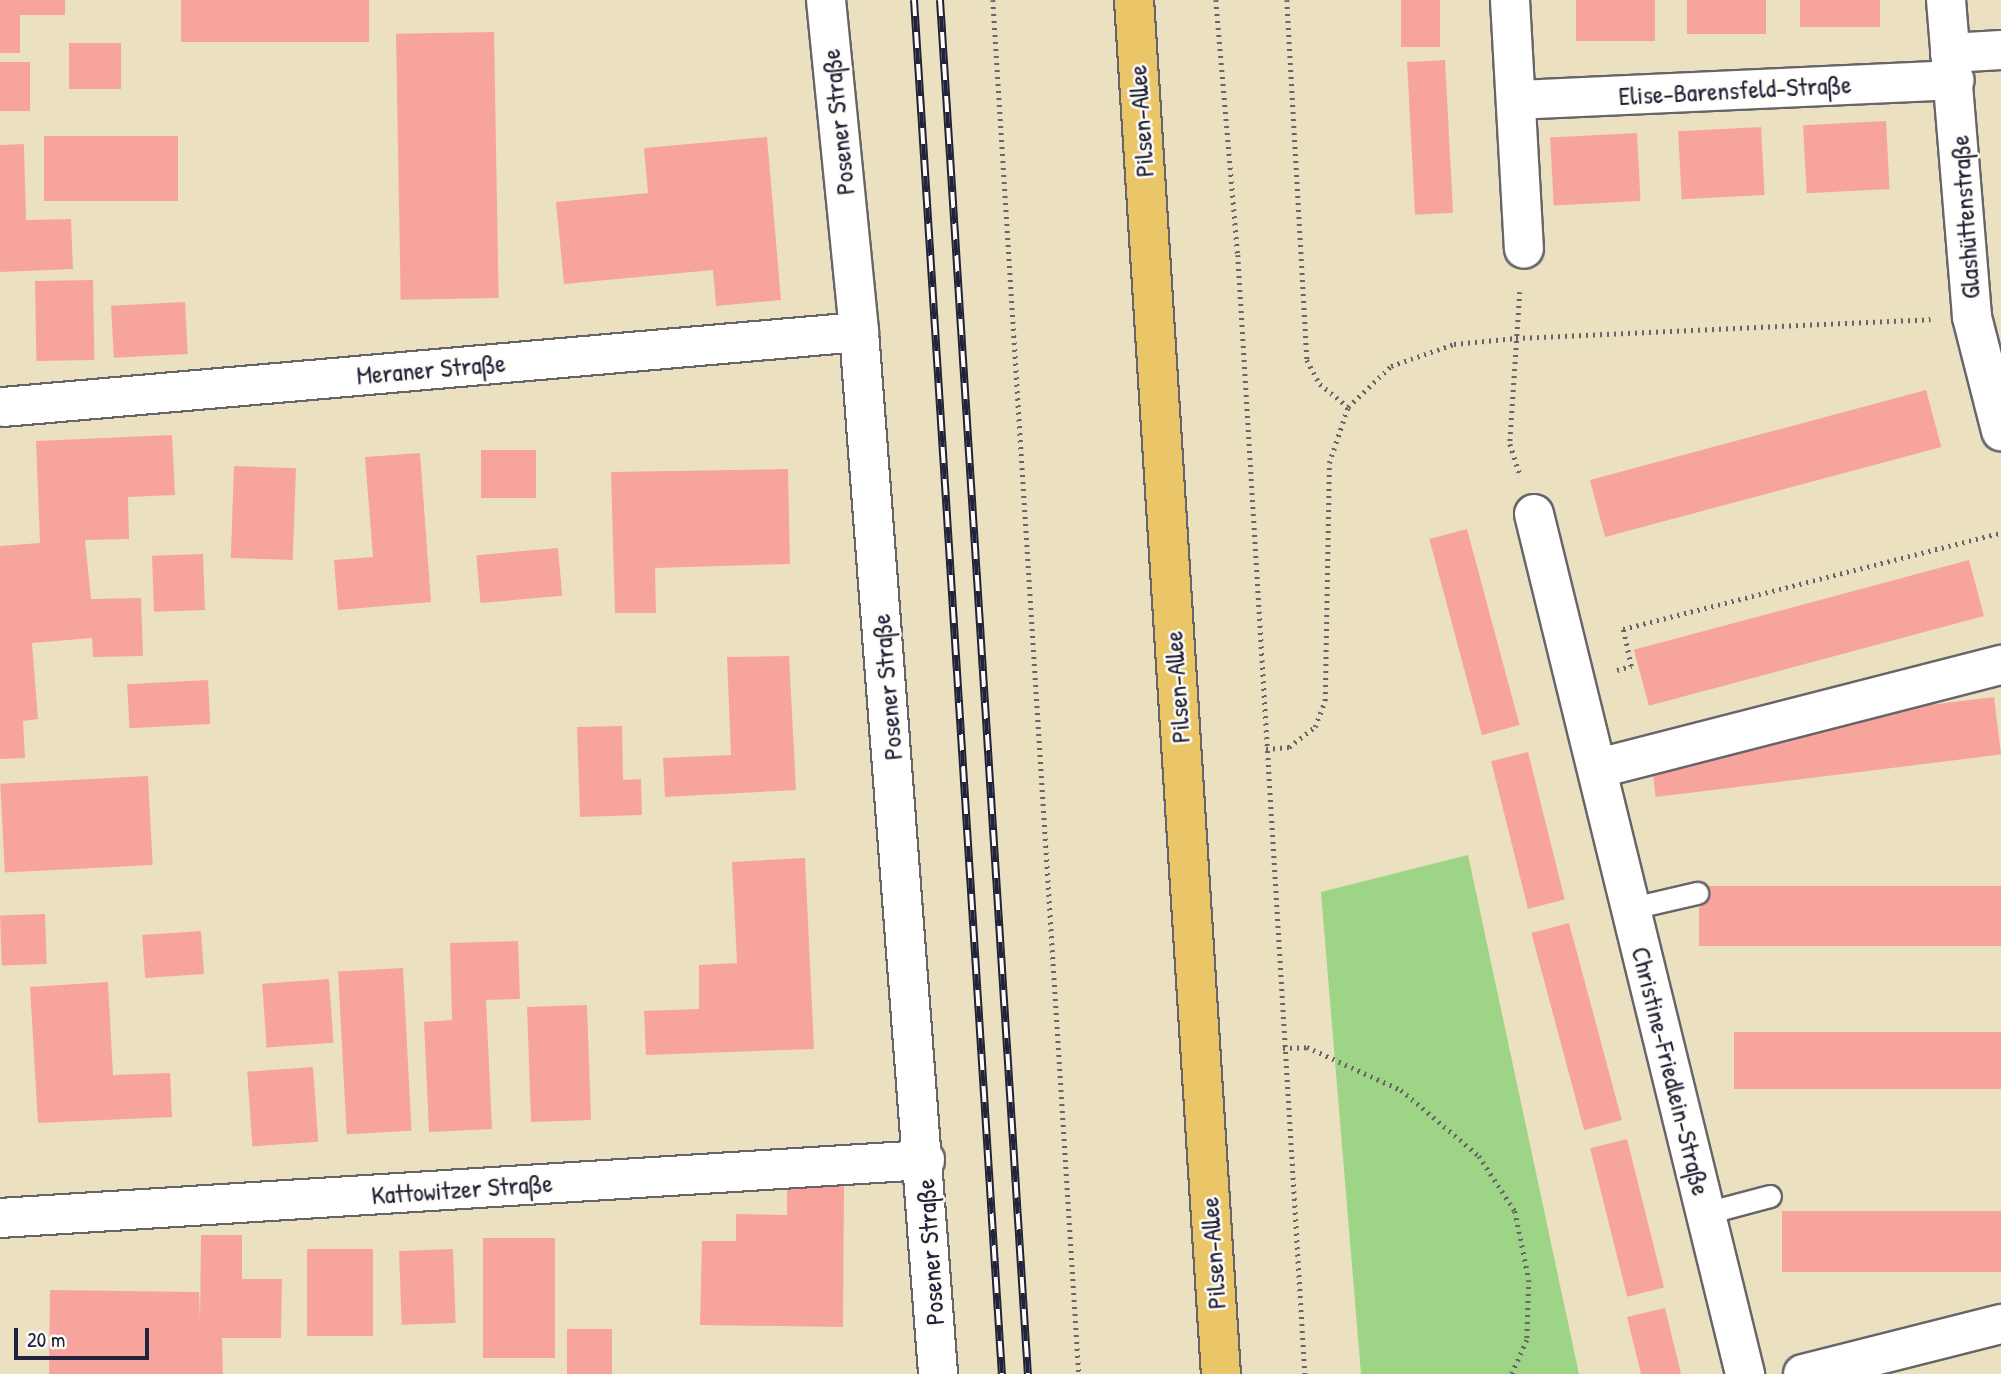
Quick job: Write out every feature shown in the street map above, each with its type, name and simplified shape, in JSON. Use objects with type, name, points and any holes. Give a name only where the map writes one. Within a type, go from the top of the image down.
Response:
[{"type":"main road","name":"Pilsen-Allee","points":[[1134,0],[1221,1374]]},
{"type":"street","name":"Posener Straße","points":[[826,0],[859,332],[925,1160],[938,1374]]},
{"type":"street","points":[[1510,0],[1524,249]]},
{"type":"street","name":"Glashüttenstraße","points":[[1946,0],[1972,317],[2001,432]]},
{"type":"street","name":"Elise-Barensfeld-Straße","points":[[1516,100],[1952,67],[2001,50]]},
{"type":"street","name":"Meraner Straße","points":[[1,412],[859,332]]},
{"type":"street","name":"Christine-Friedlein-Straße","points":[[1534,514],[1600,768],[1745,1374]]},
{"type":"street","points":[[1600,768],[2001,665]]},
{"type":"street","name":"Kattowitzer Straße","points":[[0,1218],[925,1160]]},
{"type":"street","points":[[1803,1374],[2001,1324]]},
{"type":"lane","points":[[1632,908],[1697,893]]},
{"type":"lane","points":[[1706,1213],[1770,1196]]},
{"type":"path","points":[[993,0],[1079,1374]]},
{"type":"path","points":[[1216,0],[1238,255],[1283,1048],[1305,1374]]},
{"type":"path","points":[[1287,0],[1307,360],[1320,384],[1348,407]]},
{"type":"path","points":[[1524,249],[1510,444],[1534,514]]},
{"type":"path","points":[[1266,749],[1289,747],[1315,727],[1325,701],[1324,510],[1329,463],[1348,407],[1391,366],[1454,344],[1516,338],[1972,317]]},
{"type":"path","points":[[1631,666],[1622,629],[2001,533]]},
{"type":"path","points":[[1283,1048],[1307,1047],[1401,1090],[1479,1156],[1514,1211],[1529,1280],[1527,1340],[1512,1374]]},
{"type":"green space","points":[[1468,855],[1579,1374],[1361,1374],[1321,892]]},
{"type":"building","points":[[0,0],[65,0],[65,15],[20,15],[20,53],[0,53]]},
{"type":"building","points":[[181,0],[369,0],[369,42],[181,42]]},
{"type":"building","points":[[1401,0],[1440,0],[1440,47],[1401,47]]},
{"type":"building","points":[[1576,0],[1655,0],[1655,41],[1576,41]]},
{"type":"building","points":[[1687,0],[1766,0],[1766,34],[1687,34]]},
{"type":"building","points":[[1800,0],[1880,0],[1880,27],[1800,27]]},
{"type":"building","points":[[494,32],[499,298],[401,300],[396,34]]},
{"type":"building","points":[[69,43],[121,43],[121,89],[69,89]]},
{"type":"building","points":[[1445,60],[1453,213],[1415,215],[1407,62]]},
{"type":"building","points":[[0,62],[30,62],[30,111],[0,111]]},
{"type":"building","points":[[1886,121],[1890,189],[1807,193],[1803,125]]},
{"type":"building","points":[[1761,127],[1765,195],[1682,199],[1678,131]]},
{"type":"building","points":[[1637,133],[1641,201],[1554,205],[1550,138]]},
{"type":"building","points":[[44,136],[178,136],[178,201],[44,201]]},
{"type":"building","points":[[767,137],[781,300],[716,306],[713,270],[564,284],[556,202],[648,193],[644,148]]},
{"type":"building","points":[[24,144],[26,220],[71,219],[73,269],[0,272],[0,145]]},
{"type":"building","points":[[93,280],[94,360],[36,361],[35,281]]},
{"type":"building","points":[[185,302],[188,354],[114,358],[111,306]]},
{"type":"building","points":[[1926,390],[1941,447],[1605,537],[1590,480]]},
{"type":"building","points":[[172,435],[175,495],[128,497],[129,539],[85,540],[91,599],[141,598],[143,656],[93,657],[92,638],[32,643],[38,719],[23,721],[25,758],[0,759],[0,546],[40,543],[36,441]]},
{"type":"building","points":[[481,450],[536,450],[536,498],[481,498]]},
{"type":"building","points":[[420,453],[431,602],[338,610],[334,560],[373,557],[365,457]]},
{"type":"building","points":[[234,466],[296,468],[293,560],[231,558]]},
{"type":"building","points":[[788,469],[790,564],[655,568],[656,613],[615,613],[611,472]]},
{"type":"building","points":[[1467,529],[1520,725],[1482,735],[1429,539]]},
{"type":"building","points":[[558,548],[562,596],[480,603],[476,555]]},
{"type":"building","points":[[203,554],[205,610],[154,612],[152,556]]},
{"type":"building","points":[[1969,560],[1984,616],[1649,706],[1634,650]]},
{"type":"building","points":[[789,656],[796,790],[665,797],[663,758],[731,755],[727,657]]},
{"type":"building","points":[[208,680],[210,724],[129,728],[127,684]]},
{"type":"building","points":[[1994,697],[2001,755],[1656,797],[1649,739]]},
{"type":"building","points":[[622,726],[623,780],[641,779],[642,815],[580,817],[577,727]]},
{"type":"building","points":[[1528,752],[1565,899],[1528,909],[1491,761]]},
{"type":"building","points":[[148,776],[153,865],[5,873],[0,784]]},
{"type":"building","points":[[805,858],[814,1049],[646,1055],[644,1011],[699,1009],[699,965],[737,963],[732,862]]},
{"type":"building","points":[[1699,886],[2001,886],[2001,946],[1699,946]]},
{"type":"building","points":[[45,914],[47,964],[2,966],[0,916]]},
{"type":"building","points":[[1569,923],[1622,1120],[1584,1130],[1531,933]]},
{"type":"building","points":[[201,931],[204,974],[145,978],[142,935]]},
{"type":"building","points":[[518,941],[520,999],[486,1000],[492,1129],[429,1132],[424,1022],[452,1020],[450,943]]},
{"type":"building","points":[[403,968],[412,1131],[347,1134],[338,971]]},
{"type":"building","points":[[329,979],[333,1043],[267,1048],[262,984]]},
{"type":"building","points":[[108,982],[113,1075],[170,1073],[172,1117],[38,1123],[30,987]]},
{"type":"building","points":[[587,1005],[591,1120],[531,1122],[527,1007]]},
{"type":"building","points":[[1734,1032],[2001,1032],[2001,1089],[1734,1089]]},
{"type":"building","points":[[313,1067],[318,1142],[252,1146],[247,1072]]},
{"type":"building","points":[[1627,1139],[1664,1287],[1627,1297],[1590,1148]]},
{"type":"building","points":[[787,1184],[844,1185],[843,1327],[700,1325],[702,1241],[736,1241],[736,1214],[787,1215]]},
{"type":"building","points":[[1782,1211],[2001,1211],[2001,1272],[1782,1272]]},
{"type":"building","points":[[201,1235],[242,1235],[242,1279],[282,1279],[281,1338],[222,1338],[223,1374],[49,1374],[50,1290],[199,1292],[200,1321]]},
{"type":"building","points":[[483,1238],[555,1238],[555,1358],[483,1358]]},
{"type":"building","points":[[307,1249],[373,1249],[373,1336],[307,1336]]},
{"type":"building","points":[[453,1249],[456,1323],[402,1325],[399,1251]]},
{"type":"building","points":[[1665,1308],[1681,1374],[1641,1374],[1627,1317]]},
{"type":"building","points":[[567,1329],[612,1329],[612,1374],[567,1374]]},
{"type":"railway","points":[[914,0],[1002,1374]]},
{"type":"railway","points":[[940,0],[1028,1374]]}]
